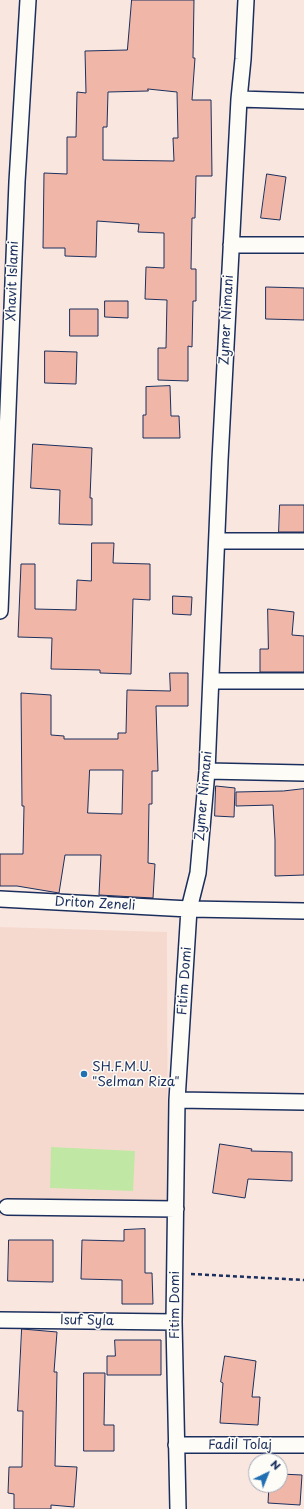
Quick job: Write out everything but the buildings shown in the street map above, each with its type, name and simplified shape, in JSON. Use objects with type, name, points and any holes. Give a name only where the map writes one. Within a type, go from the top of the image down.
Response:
[{"type":"street","name":"Xhavit Islami","points":[[0,611],[17,182],[28,0]]},
{"type":"street","name":"Zymer Nimani","points":[[189,909],[198,873],[207,771],[212,681],[220,460],[239,99],[246,0]]},
{"type":"street","points":[[239,99],[304,101]]},
{"type":"street","points":[[231,244],[304,245]]},
{"type":"street","points":[[217,541],[304,541]]},
{"type":"street","points":[[212,681],[304,681]]},
{"type":"street","points":[[207,771],[304,773]]},
{"type":"street","name":"Driton Zeneli","points":[[0,899],[189,909],[304,911]]},
{"type":"street","name":"Fitim Domi","points":[[178,1509],[174,1322],[177,1100],[189,909]]},
{"type":"street","points":[[177,1100],[304,1102]]},
{"type":"street","points":[[7,1207],[176,1209]]},
{"type":"street","name":"Isuf Syla","points":[[0,1320],[174,1322]]},
{"type":"street","name":"Fadil Tolaj","points":[[176,1445],[304,1445]]},
{"type":"path","points":[[175,1274],[304,1280]]},
{"type":"shaded area","name":"SH.F.M.U. \"Selman Riza\"","points":[[0,927],[167,932],[168,1217],[0,1216]]},
{"type":"green space","points":[[51,1147],[135,1151],[133,1191],[50,1188]]},
{"type":"place","name":"SH.F.M.U. \"Selman Riza\"","points":[[84,1074]]}]
